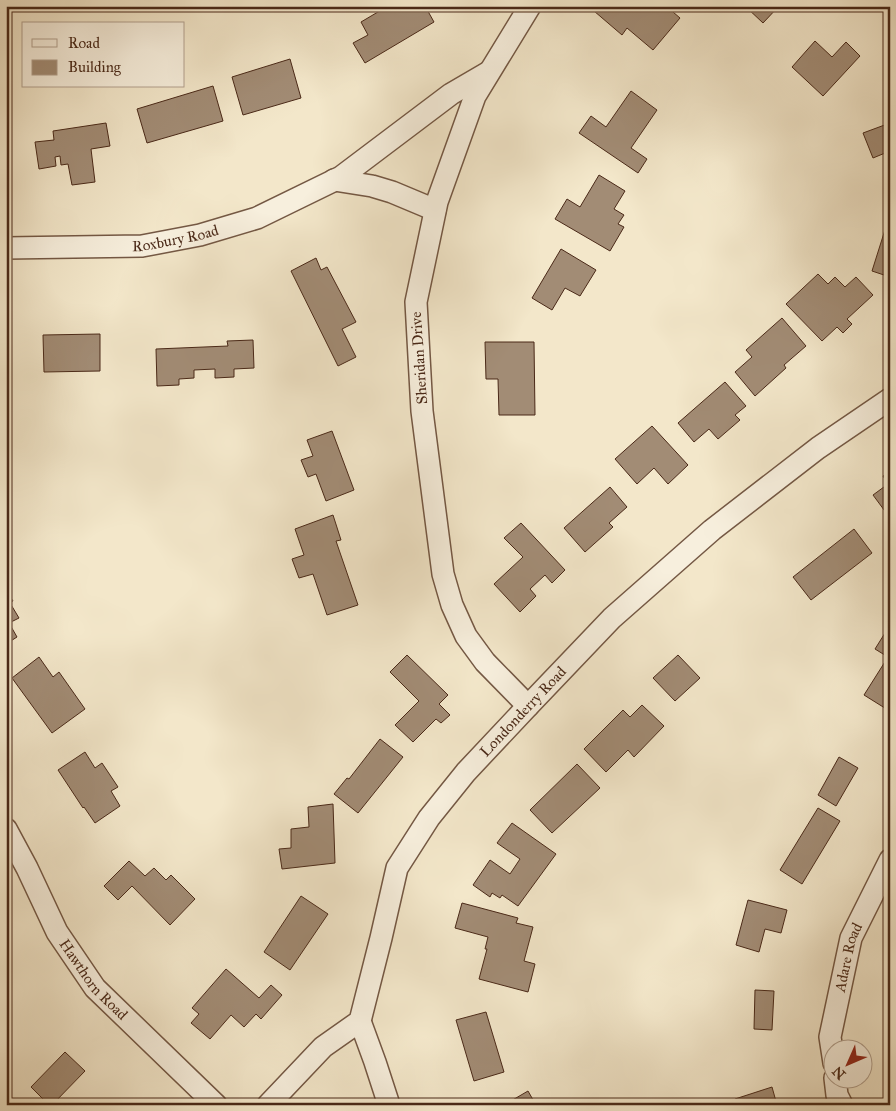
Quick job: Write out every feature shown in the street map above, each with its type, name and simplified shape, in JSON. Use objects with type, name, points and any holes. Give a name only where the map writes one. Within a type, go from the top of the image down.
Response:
[{"type":"street","name":"Sheridan Drive","points":[[528,706],[485,662],[466,636],[452,605],[443,574],[422,410],[416,302],[436,202],[475,96],[530,6]]},
{"type":"street","name":"Roxbury Road","points":[[6,248],[142,246],[200,235],[257,218],[341,177],[451,94],[490,71]]},
{"type":"street","points":[[334,180],[372,186],[392,192],[435,210]]},
{"type":"street","name":"Londonderry Road","points":[[360,1021],[397,868],[429,818],[466,772],[612,618],[712,530],[818,448],[890,399]]},
{"type":"street","name":"Hawthorn Road","points":[[6,829],[58,932],[95,988],[216,1105]]},
{"type":"street","name":"Adare Road","points":[[830,1038],[851,938],[890,860]]},
{"type":"street","points":[[268,1105],[323,1047],[360,1021],[389,1105]]},
{"type":"street","points":[[836,1088],[842,1105]]},
{"type":"building","points":[[388,6],[425,6],[434,22],[365,63],[353,43],[368,35],[361,22]]},
{"type":"building","points":[[599,6],[666,6],[680,18],[653,50],[627,28],[622,35],[594,11]]},
{"type":"building","points":[[745,6],[779,6],[763,23]]},
{"type":"building","points":[[815,41],[832,57],[846,42],[860,56],[823,96],[792,67]]},
{"type":"building","points":[[290,59],[301,98],[243,115],[232,77]]},
{"type":"building","points":[[213,86],[223,121],[147,143],[137,109]]},
{"type":"building","points":[[631,91],[657,110],[631,148],[647,159],[638,173],[579,133],[591,116],[606,127]]},
{"type":"building","points":[[106,123],[110,146],[91,149],[95,182],[72,185],[68,164],[61,165],[60,156],[55,157],[56,166],[39,169],[35,142],[54,140],[53,131]]},
{"type":"building","points":[[890,123],[890,151],[873,158],[863,133]]},
{"type":"building","points":[[599,175],[625,191],[614,209],[624,215],[618,224],[624,227],[610,251],[555,219],[567,199],[580,207]]},
{"type":"building","points":[[890,214],[890,277],[872,271]]},
{"type":"building","points":[[561,249],[596,270],[580,296],[565,288],[552,310],[532,298]]},
{"type":"building","points":[[316,258],[321,270],[327,267],[356,322],[342,329],[356,357],[338,366],[291,271]]},
{"type":"building","points":[[818,274],[828,284],[835,277],[845,287],[856,277],[873,295],[847,319],[852,324],[843,333],[837,327],[822,341],[786,304]]},
{"type":"building","points":[[782,318],[806,346],[784,365],[786,368],[755,396],[735,372],[752,357],[746,350]]},
{"type":"building","points":[[100,334],[100,371],[44,372],[43,335]]},
{"type":"building","points":[[253,340],[254,368],[234,369],[234,377],[215,378],[215,369],[194,370],[194,378],[179,379],[179,385],[157,386],[156,349],[228,346],[227,341]]},
{"type":"building","points":[[485,342],[534,342],[535,415],[499,415],[498,379],[486,379]]},
{"type":"building","points":[[725,382],[746,406],[735,415],[740,420],[718,439],[709,429],[694,442],[678,423]]},
{"type":"building","points":[[652,426],[688,465],[668,484],[654,468],[637,484],[615,459]]},
{"type":"building","points":[[332,431],[354,490],[326,501],[316,474],[308,477],[301,460],[313,456],[307,440]]},
{"type":"building","points":[[890,472],[890,518],[873,495],[888,484],[883,476]]},
{"type":"building","points":[[610,487],[627,507],[609,523],[613,527],[585,552],[564,528]]},
{"type":"building","points":[[333,515],[341,540],[336,541],[358,605],[327,615],[313,574],[299,578],[292,559],[304,555],[295,529]]},
{"type":"building","points":[[521,523],[565,570],[552,583],[545,575],[530,589],[536,596],[520,612],[494,584],[523,557],[504,538]]},
{"type":"building","points":[[854,529],[872,553],[811,600],[793,577]]},
{"type":"building","points":[[6,590],[13,601],[10,603],[19,618],[9,623],[17,637],[6,644]]},
{"type":"building","points":[[890,625],[890,708],[888,710],[864,695],[888,657],[875,649]]},
{"type":"building","points":[[407,655],[448,695],[439,704],[450,715],[441,723],[436,719],[413,742],[395,725],[419,701],[390,672]]},
{"type":"building","points":[[678,655],[700,678],[675,701],[653,678]]},
{"type":"building","points":[[39,657],[53,677],[59,672],[85,709],[52,733],[12,678]]},
{"type":"building","points":[[642,705],[664,726],[634,757],[628,750],[606,772],[584,749],[623,710],[630,717]]},
{"type":"building","points":[[380,739],[403,757],[358,813],[334,794],[347,778],[349,779]]},
{"type":"building","points":[[85,752],[95,768],[102,763],[118,787],[111,791],[120,806],[95,823],[58,770]]},
{"type":"building","points":[[839,757],[858,768],[836,806],[818,795]]},
{"type":"building","points":[[577,764],[600,788],[552,833],[530,810]]},
{"type":"building","points":[[333,804],[335,863],[282,869],[279,849],[291,848],[291,829],[309,827],[308,807]]},
{"type":"building","points":[[818,808],[840,821],[802,884],[780,870]]},
{"type":"building","points":[[512,823],[556,854],[518,906],[502,895],[500,898],[492,893],[490,897],[473,885],[490,860],[510,874],[520,859],[497,843]]},
{"type":"building","points":[[129,861],[145,876],[154,868],[166,880],[171,875],[195,899],[170,925],[132,886],[118,900],[104,886]]},
{"type":"building","points":[[301,896],[328,914],[290,970],[264,952]]},
{"type":"building","points":[[748,900],[787,910],[781,933],[765,929],[759,952],[736,945]]},
{"type":"building","points":[[462,903],[518,918],[516,923],[533,927],[524,961],[535,964],[528,992],[479,979],[487,949],[485,949],[488,937],[455,928]]},
{"type":"building","points":[[226,969],[259,998],[271,985],[282,995],[261,1019],[256,1014],[244,1027],[231,1015],[210,1039],[191,1023],[199,1014],[192,1008]]},
{"type":"building","points":[[755,990],[774,991],[772,1030],[754,1029]]},
{"type":"building","points":[[486,1012],[504,1072],[474,1081],[456,1020]]},
{"type":"building","points":[[65,1052],[85,1071],[52,1105],[49,1105],[31,1087]]},
{"type":"building","points":[[772,1087],[777,1105],[737,1105],[735,1099]]},
{"type":"building","points":[[528,1091],[536,1105],[504,1105]]}]
